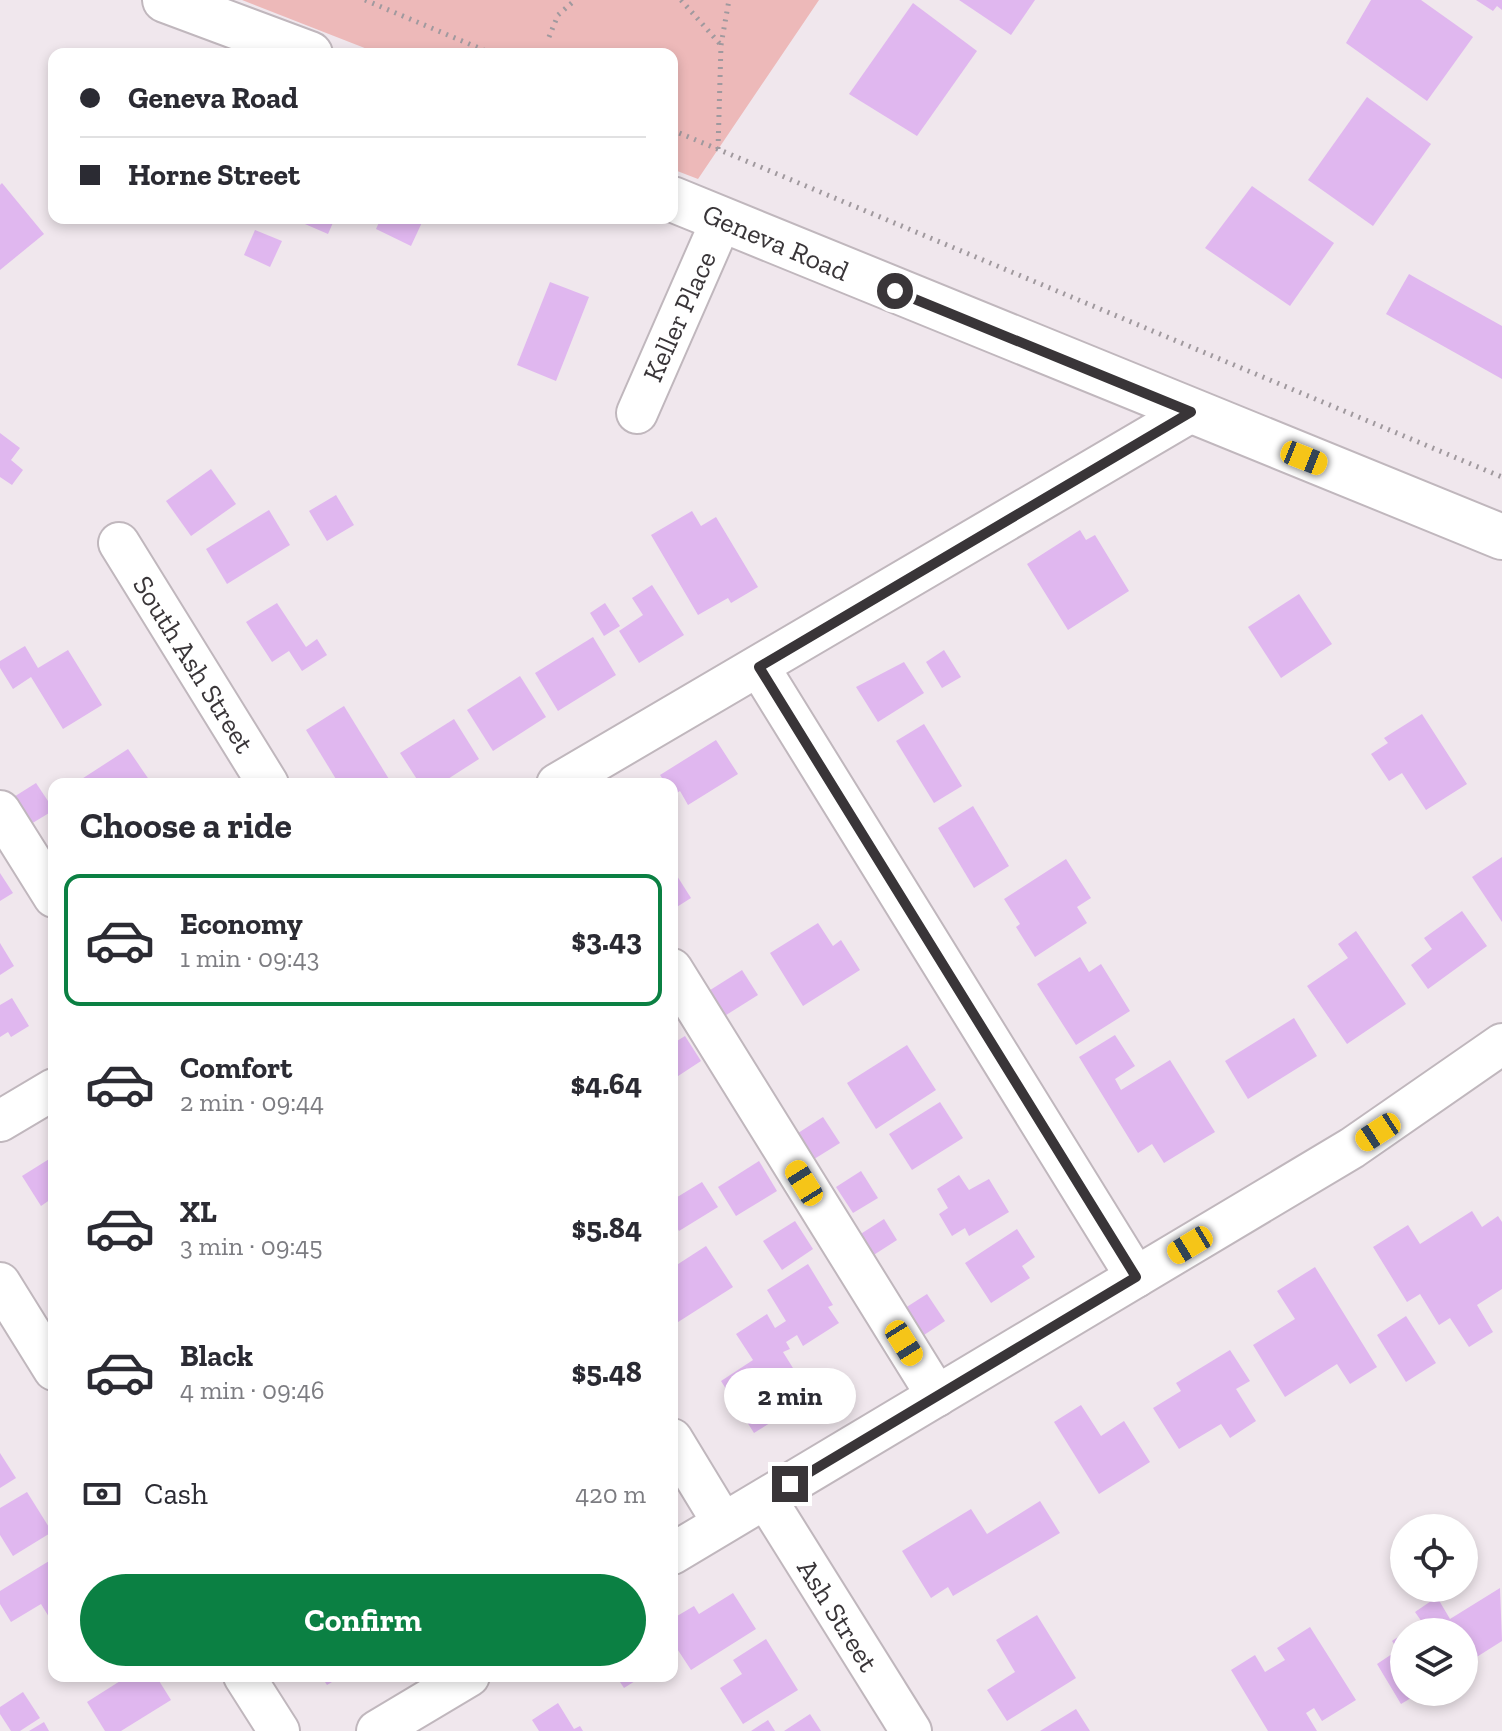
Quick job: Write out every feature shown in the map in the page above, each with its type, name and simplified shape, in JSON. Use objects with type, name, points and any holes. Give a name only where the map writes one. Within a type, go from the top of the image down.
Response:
[{"type":"main road","points":[[165,0],[294,48]]},
{"type":"main road","name":"Geneva Road","points":[[678,201],[1502,537]]},
{"type":"street","name":"Keller Place","points":[[637,413],[722,219]]},
{"type":"street","points":[[567,778],[1191,412]]},
{"type":"street","name":"South Ash Street","points":[[119,543],[264,778]]},
{"type":"street","points":[[759,667],[1136,1277]]},
{"type":"street","points":[[0,811],[48,887]]},
{"type":"street","points":[[678,979],[937,1396]]},
{"type":"street","points":[[678,1550],[1352,1148],[1502,1044]]},
{"type":"street","points":[[0,1121],[48,1093]]},
{"type":"street","points":[[0,1283],[48,1360]]},
{"type":"street","points":[[678,1449],[723,1523]]},
{"type":"street","name":"Ash Street","points":[[766,1499],[911,1731]]},
{"type":"street","points":[[248,1682],[279,1731]]},
{"type":"street","points":[[386,1729],[460,1682]]},
{"type":"path","points":[[365,0],[479,48]]},
{"type":"path","points":[[549,37],[558,15],[575,0]]},
{"type":"path","points":[[681,0],[721,45]]},
{"type":"path","points":[[718,149],[721,45],[729,0]]},
{"type":"path","points":[[678,132],[1502,477]]},
{"type":"shaded area","points":[[242,0],[819,0],[698,179],[678,171],[678,48],[365,48]]},
{"type":"building","points":[[959,0],[1035,0],[1011,35]]},
{"type":"building","points":[[1371,0],[1421,0],[1473,37],[1427,101],[1346,43]]},
{"type":"building","points":[[1476,0],[1502,0],[1502,10],[1497,6],[1493,11]]},
{"type":"building","points":[[913,3],[977,51],[917,136],[849,94]]},
{"type":"building","points":[[1367,97],[1431,144],[1373,226],[1308,180]]},
{"type":"building","points":[[2,183],[44,234],[0,270],[0,185]]},
{"type":"building","points":[[1252,186],[1334,243],[1290,306],[1205,248]]},
{"type":"building","points":[[305,224],[332,224],[328,234]]},
{"type":"building","points":[[378,224],[421,224],[411,246],[376,229]]},
{"type":"building","points":[[255,230],[282,241],[270,267],[244,255]]},
{"type":"building","points":[[1409,274],[1502,326],[1502,379],[1386,314]]},
{"type":"building","points":[[550,282],[589,297],[556,381],[517,365]]},
{"type":"building","points":[[0,433],[20,448],[11,460],[23,470],[12,485],[0,477]]},
{"type":"building","points":[[211,469],[236,504],[191,536],[166,501]]},
{"type":"building","points":[[336,495],[354,525],[327,541],[309,511]]},
{"type":"building","points":[[269,510],[290,545],[227,584],[206,549]]},
{"type":"building","points":[[692,511],[701,526],[716,517],[758,587],[731,603],[728,598],[698,615],[651,535]]},
{"type":"building","points":[[1080,530],[1086,540],[1095,535],[1129,591],[1068,630],[1027,564]]},
{"type":"building","points":[[652,585],[684,635],[639,663],[619,631],[643,615],[632,598]]},
{"type":"building","points":[[1299,594],[1332,644],[1281,678],[1248,627]]},
{"type":"building","points":[[277,603],[306,647],[317,639],[327,655],[302,671],[289,651],[272,662],[246,622]]},
{"type":"building","points":[[605,603],[620,626],[604,636],[590,613]]},
{"type":"building","points":[[593,637],[616,675],[558,711],[535,673]]},
{"type":"building","points":[[25,646],[38,668],[68,650],[102,705],[63,729],[31,677],[13,689],[0,668],[0,661]]},
{"type":"building","points":[[944,650],[961,677],[942,688],[926,662]]},
{"type":"building","points":[[904,662],[924,693],[878,722],[856,687]]},
{"type":"building","points":[[520,676],[546,717],[493,751],[467,710]]},
{"type":"building","points":[[344,706],[388,778],[335,778],[306,730]]},
{"type":"building","points":[[1422,714],[1467,784],[1426,810],[1402,773],[1389,781],[1371,754],[1388,743],[1384,738]]},
{"type":"building","points":[[454,719],[479,759],[449,778],[416,778],[400,753]]},
{"type":"building","points":[[924,724],[962,786],[934,803],[896,741]]},
{"type":"building","points":[[716,740],[738,774],[688,805],[678,792],[678,778],[662,778],[660,775]]},
{"type":"building","points":[[128,749],[148,778],[83,778]]},
{"type":"building","points":[[36,783],[48,801],[48,814],[26,827],[9,800]]},
{"type":"building","points":[[973,806],[1009,866],[974,888],[938,828]]},
{"type":"building","points":[[1502,857],[1502,922],[1472,877]]},
{"type":"building","points":[[1066,859],[1091,898],[1077,907],[1087,923],[1035,957],[1016,927],[1020,924],[1004,899]]},
{"type":"building","points":[[0,873],[13,893],[0,901]]},
{"type":"building","points":[[678,877],[691,898],[678,906]]},
{"type":"building","points":[[1462,911],[1487,946],[1428,989],[1411,965],[1432,949],[1424,938]]},
{"type":"building","points":[[818,923],[833,946],[841,940],[860,970],[803,1006],[770,953]]},
{"type":"building","points":[[1356,931],[1406,1004],[1347,1044],[1307,986],[1348,958],[1338,944]]},
{"type":"building","points":[[0,943],[14,966],[0,975]]},
{"type":"building","points":[[1080,957],[1089,972],[1101,964],[1130,1011],[1076,1045],[1037,984]]},
{"type":"building","points":[[742,970],[758,995],[723,1017],[707,992]]},
{"type":"building","points":[[12,998],[29,1026],[11,1037],[8,1032],[0,1037],[0,1005]]},
{"type":"building","points":[[1294,1018],[1317,1056],[1248,1099],[1225,1061]]},
{"type":"building","points":[[1115,1035],[1135,1066],[1115,1079],[1121,1090],[1170,1060],[1215,1132],[1164,1163],[1152,1144],[1138,1153],[1079,1057]]},
{"type":"building","points":[[685,1036],[701,1061],[678,1076],[678,1040]]},
{"type":"building","points":[[907,1045],[936,1090],[876,1129],[847,1083]]},
{"type":"building","points":[[940,1102],[963,1138],[912,1170],[889,1134]]},
{"type":"building","points":[[823,1117],[840,1143],[811,1161],[795,1135]]},
{"type":"building","points":[[48,1160],[48,1201],[41,1206],[22,1176]]},
{"type":"building","points":[[759,1161],[777,1191],[736,1216],[718,1187]]},
{"type":"building","points":[[861,1171],[878,1198],[853,1213],[836,1187]]},
{"type":"building","points":[[959,1175],[969,1190],[989,1179],[1009,1212],[969,1236],[965,1228],[952,1236],[939,1214],[948,1208],[937,1189]]},
{"type":"building","points":[[702,1182],[718,1207],[679,1231],[678,1197]]},
{"type":"building","points":[[1472,1211],[1482,1227],[1498,1216],[1502,1222],[1502,1289],[1477,1305],[1493,1332],[1469,1347],[1450,1318],[1439,1325],[1420,1294],[1407,1302],[1373,1247],[1408,1225],[1420,1244]]},
{"type":"building","points":[[884,1219],[897,1240],[869,1258],[856,1237]]},
{"type":"building","points":[[795,1221],[813,1249],[782,1270],[763,1241]]},
{"type":"building","points":[[1017,1229],[1035,1257],[1022,1266],[1030,1278],[991,1303],[965,1263]]},
{"type":"building","points":[[706,1246],[733,1287],[678,1322],[678,1264]]},
{"type":"building","points":[[808,1264],[833,1305],[828,1307],[839,1323],[803,1346],[797,1335],[786,1342],[790,1349],[783,1352],[811,1397],[754,1433],[721,1381],[753,1360],[736,1334],[767,1314],[775,1328],[786,1321],[767,1290]]},
{"type":"building","points":[[1315,1267],[1377,1367],[1350,1384],[1337,1364],[1285,1397],[1253,1345],[1295,1319],[1277,1291]]},
{"type":"building","points":[[927,1294],[945,1321],[921,1337],[902,1310]]},
{"type":"building","points":[[1406,1316],[1436,1363],[1406,1382],[1377,1335]]},
{"type":"building","points":[[1230,1350],[1250,1381],[1236,1389],[1256,1421],[1230,1438],[1221,1424],[1179,1449],[1153,1408],[1181,1391],[1176,1383]]},
{"type":"building","points":[[1081,1405],[1101,1436],[1124,1421],[1150,1462],[1099,1494],[1054,1422]]},
{"type":"building","points":[[0,1453],[16,1478],[0,1488]]},
{"type":"building","points":[[27,1492],[48,1526],[48,1534],[13,1556],[0,1535],[0,1508]]},
{"type":"building","points":[[1040,1501],[1060,1533],[953,1596],[948,1587],[931,1598],[902,1551],[971,1509],[987,1534]]},
{"type":"building","points":[[48,1562],[48,1615],[41,1604],[11,1622],[0,1604],[0,1591]]},
{"type":"building","points":[[1500,1588],[1502,1641],[1478,1656],[1478,1618],[1452,1618]]},
{"type":"building","points":[[733,1593],[756,1629],[691,1670],[678,1650],[678,1615],[694,1606],[699,1614]]},
{"type":"building","points":[[1430,1602],[1440,1602],[1449,1618],[1419,1618],[1415,1612]]},
{"type":"building","points":[[1037,1615],[1076,1678],[1007,1721],[987,1690],[1015,1672],[996,1640]]},
{"type":"building","points":[[1310,1627],[1356,1700],[1322,1721],[1314,1708],[1306,1713],[1317,1731],[1268,1731],[1231,1670],[1255,1655],[1265,1672],[1285,1660],[1277,1648]]},
{"type":"building","points":[[766,1639],[798,1690],[743,1724],[720,1688],[742,1674],[733,1660]]},
{"type":"building","points":[[1390,1655],[1390,1686],[1377,1664]]},
{"type":"building","points":[[119,1682],[160,1682],[171,1700],[121,1731],[105,1731],[87,1702]]},
{"type":"building","points":[[620,1682],[634,1682],[624,1688]]},
{"type":"building","points":[[23,1692],[40,1718],[20,1731],[11,1731],[0,1714],[0,1707]]},
{"type":"building","points":[[558,1703],[574,1729],[580,1726],[583,1731],[539,1731],[532,1720]]},
{"type":"building","points":[[1076,1709],[1090,1731],[1040,1731]]},
{"type":"building","points":[[810,1714],[821,1731],[784,1731]]},
{"type":"building","points":[[768,1720],[775,1731],[751,1731]]},
{"type":"building","points":[[44,1722],[49,1731],[29,1731]]},
{"type":"route","points":[[790,1484],[1136,1277],[759,667],[1191,412],[895,291]]}]
